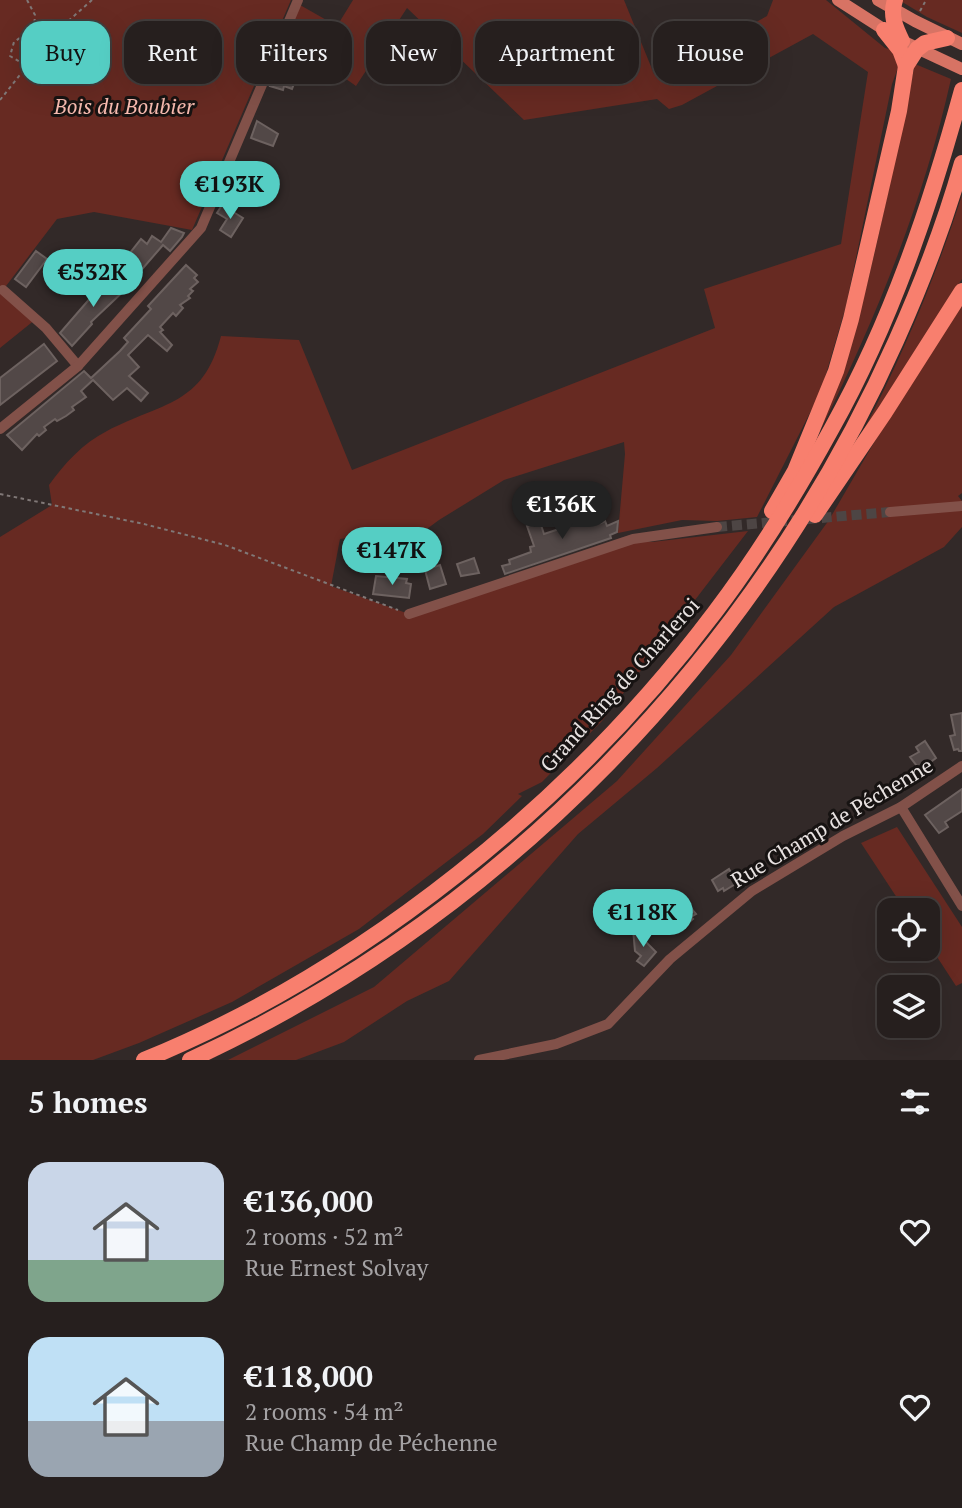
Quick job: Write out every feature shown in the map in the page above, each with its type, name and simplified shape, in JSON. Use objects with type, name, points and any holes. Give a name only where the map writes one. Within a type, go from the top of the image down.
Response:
[{"type":"highway","points":[[714,613],[727,580],[759,533],[795,471],[836,371],[854,306],[899,111],[909,45],[895,26],[888,3]]},
{"type":"highway","points":[[884,30],[900,50],[906,66]]},
{"type":"highway","points":[[909,45],[954,41]]},
{"type":"highway","name":"Grand Ring de Charleroi","points":[[144,1060],[224,1023],[288,989],[349,951],[470,864],[576,770],[674,663],[714,613],[797,489],[834,426],[894,300],[940,170],[962,90]]},
{"type":"highway","name":"Grand Ring de Charleroi","points":[[190,1060],[231,1041],[358,968],[429,919],[533,835],[597,775],[681,684],[769,569],[849,437],[912,305],[962,163]]},
{"type":"highway","points":[[769,569],[787,556],[885,412],[962,291]]},
{"type":"main road","points":[[838,0],[909,45],[962,69]]},
{"type":"main road","points":[[888,3],[954,41]]},
{"type":"street","points":[[0,429],[78,366],[201,228],[298,0]]},
{"type":"street","points":[[3,290],[46,328],[78,366]]},
{"type":"street","points":[[890,512],[962,506]]},
{"type":"street","points":[[409,614],[633,539],[718,527]]},
{"type":"street","name":"Rue Champ de Péchenne","points":[[479,1060],[556,1044],[608,1024],[670,960],[752,891],[843,836],[901,807],[962,766]]},
{"type":"street","points":[[901,807],[962,906]]},
{"type":"path","points":[[27,0],[35,15],[35,21]]},
{"type":"path","points":[[68,21],[92,0]]},
{"type":"path","points":[[21,38],[14,43],[10,56],[21,62]]},
{"type":"path","points":[[0,100],[21,74]]},
{"type":"path","points":[[0,494],[144,524],[225,545],[409,614]]},
{"type":"green space","name":"Bois du Boubier","points":[[0,0],[291,0],[282,21],[236,21],[236,84],[255,84],[192,230],[94,212],[57,219],[3,290],[36,319],[0,348]]},
{"type":"green space","points":[[353,0],[624,0],[633,21],[475,21],[475,73],[461,60],[461,21],[421,21],[407,8],[398,21],[366,21],[366,71],[356,86],[352,83],[352,21],[340,21]]},
{"type":"green space","points":[[773,0],[826,0],[885,48],[893,50],[899,65],[892,84],[846,306],[821,391],[757,517],[717,521],[682,520],[618,533],[624,442],[504,480],[439,520],[408,543],[377,543],[354,537],[340,539],[331,586],[409,614],[633,539],[652,542],[748,531],[602,721],[542,782],[518,794],[522,796],[483,834],[359,929],[232,1002],[93,1060],[0,1060],[0,537],[52,505],[49,485],[61,469],[90,442],[127,421],[178,399],[192,389],[213,359],[221,336],[299,340],[352,470],[715,328],[704,289],[841,244],[868,72],[813,34],[768,58],[768,21],[758,21],[767,16]]},
{"type":"green space","points":[[899,0],[962,0],[962,33],[927,17]]},
{"type":"green space","points":[[300,5],[328,21],[294,21]]},
{"type":"green space","points":[[639,37],[653,72],[653,84],[721,84],[669,109],[657,99],[524,120],[486,84],[639,84]]},
{"type":"green space","points":[[915,64],[951,79],[940,124],[897,257],[862,343],[822,427],[865,293]]},
{"type":"green space","points":[[962,195],[962,279],[860,437],[916,319]]},
{"type":"green space","points":[[962,305],[962,493],[958,496],[962,501],[962,527],[944,547],[834,607],[657,768],[578,834],[449,981],[407,1001],[344,1042],[296,1060],[228,1060],[374,987],[617,781],[731,655],[829,520],[886,422]]},
{"type":"green space","points":[[897,827],[962,927],[962,983],[956,986],[940,961],[940,898],[897,898],[861,843]]},
{"type":"building","points":[[294,84],[292,89],[284,86],[283,90],[270,86]]},
{"type":"building","points":[[257,121],[278,134],[273,146],[251,138]]},
{"type":"building","points":[[240,168],[251,172],[249,177],[259,181],[253,191],[243,190],[241,195],[232,192]]},
{"type":"building","points":[[222,205],[243,218],[231,237],[220,230],[227,219],[217,213]]},
{"type":"building","points":[[171,228],[184,233],[182,237],[170,251],[163,245],[137,275],[122,263],[141,239],[147,244],[152,236],[161,242]]},
{"type":"building","points":[[36,251],[47,259],[26,287],[15,279]]},
{"type":"building","points":[[186,265],[197,275],[194,278],[198,282],[190,289],[193,291],[188,296],[190,298],[180,305],[183,308],[176,316],[173,313],[160,327],[163,330],[160,332],[172,345],[167,351],[148,335],[128,355],[139,367],[129,376],[148,393],[141,401],[127,388],[113,400],[93,380],[81,391],[86,397],[72,407],[74,410],[44,427],[46,430],[39,436],[37,434],[22,450],[7,435],[84,371],[91,378],[120,351],[128,342],[124,338],[151,309],[148,306]]},
{"type":"building","points":[[112,273],[128,287],[91,322],[72,346],[60,333]]},
{"type":"building","points":[[44,344],[57,361],[0,405],[0,378]]},
{"type":"building","points":[[598,514],[601,523],[605,521],[607,526],[618,521],[617,532],[610,535],[611,538],[505,574],[502,566],[510,564],[509,560],[531,552],[530,547],[534,546],[527,526],[540,522],[544,534],[562,528],[561,525],[583,518],[584,521]]},
{"type":"building","points":[[474,558],[479,573],[461,576],[457,564]]},
{"type":"building","points":[[440,565],[446,584],[430,589],[425,570]]},
{"type":"building","points":[[376,576],[407,579],[406,583],[411,584],[409,598],[373,594]]},
{"type":"building","points":[[962,713],[962,751],[959,751],[954,750],[950,736],[955,735],[951,715]]},
{"type":"building","points":[[925,741],[936,758],[920,770],[910,757],[919,752],[916,747]]},
{"type":"building","points":[[962,789],[962,811],[945,822],[948,827],[939,833],[925,815]]},
{"type":"building","points":[[729,869],[737,883],[724,891],[723,888],[718,891],[712,880]]},
{"type":"building","points":[[678,901],[680,904],[685,901],[696,914],[680,930],[672,919],[676,915],[670,907]]},
{"type":"building","points":[[633,929],[656,952],[644,966],[637,961],[641,956],[635,951]]},
{"type":"tunnel","points":[[717,527],[890,512]]}]
